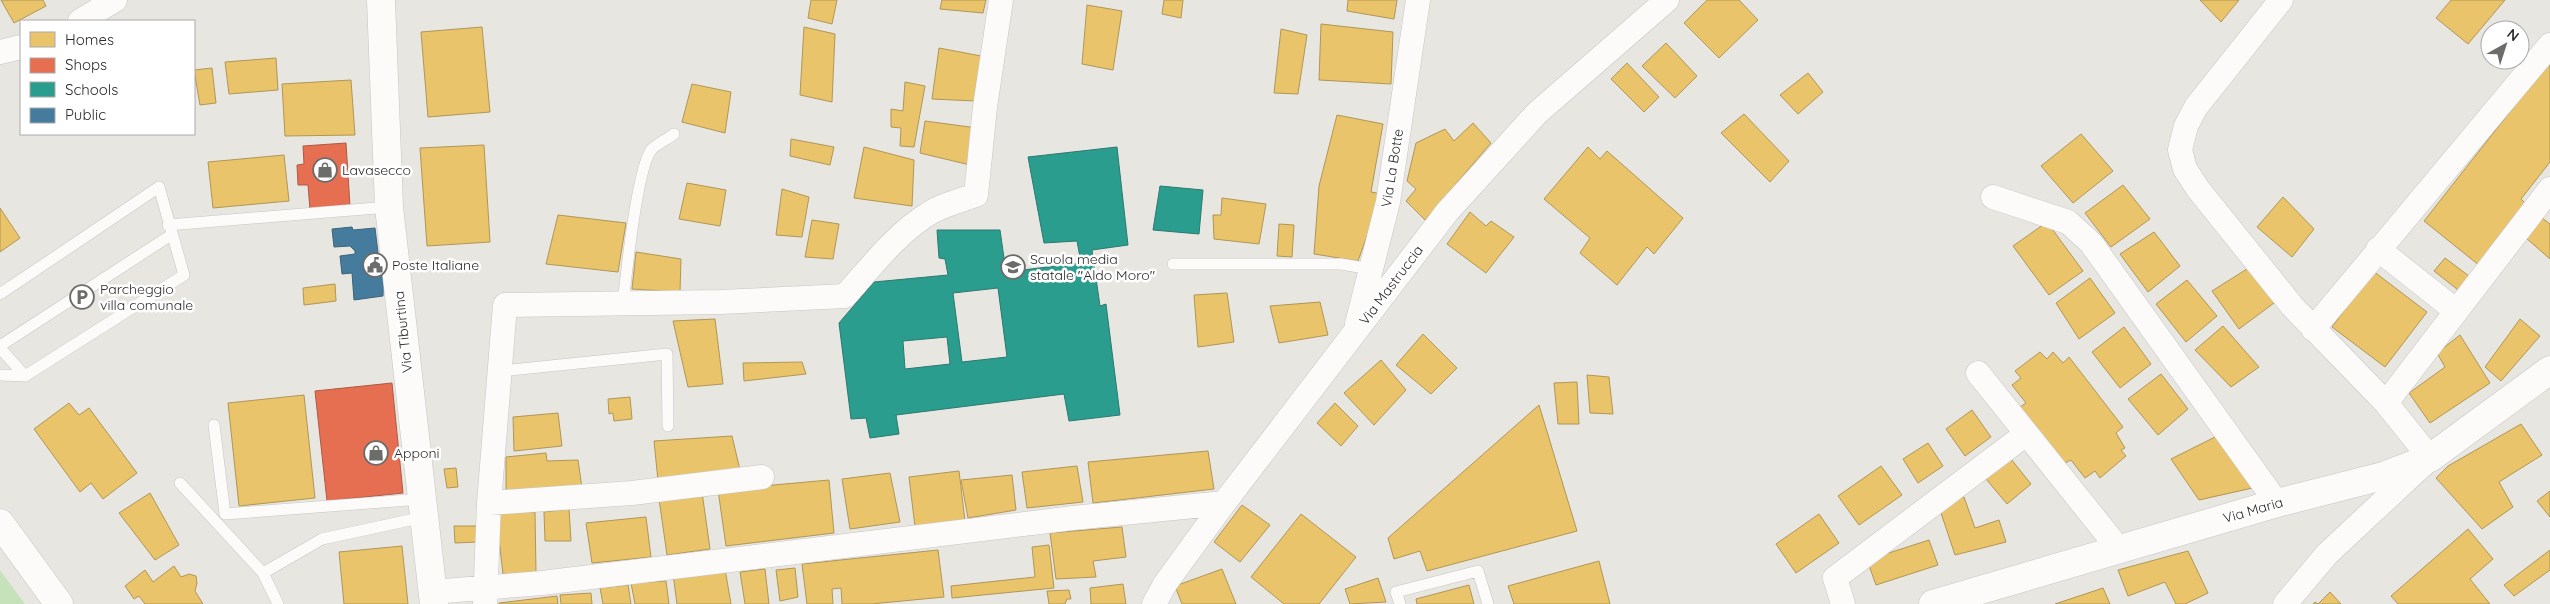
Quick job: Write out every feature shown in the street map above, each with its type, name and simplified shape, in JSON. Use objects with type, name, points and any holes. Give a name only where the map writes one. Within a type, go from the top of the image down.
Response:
[{"type":"street","points":[[82,20],[115,0]]},
{"type":"street","name":"Via Tiburtina","points":[[381,0],[389,207],[433,598]]},
{"type":"street","points":[[485,596],[489,504],[505,306],[721,302],[845,296],[898,238],[914,224],[934,210],[976,195],[985,107],[1001,0]]},
{"type":"street","name":"Via La Botte","points":[[1355,333],[1388,202],[1418,0]]},
{"type":"street","name":"Via Mastruccia","points":[[1154,604],[1166,584],[1224,503],[1447,212],[1537,113],[1666,0]]},
{"type":"street","points":[[2281,0],[2196,107],[2186,126],[2180,150],[2185,169],[2198,189],[2256,263],[2313,329],[2386,403],[2430,458],[2327,554],[2285,604]]},
{"type":"street","points":[[2313,329],[2550,45]]},
{"type":"street","points":[[0,52],[20,46]]},
{"type":"street","points":[[2386,403],[2455,310],[2550,189]]},
{"type":"street","points":[[1993,197],[2068,222],[2091,244],[2277,503]]},
{"type":"street","points":[[2378,249],[2455,310]]},
{"type":"street","name":"Via Maria","points":[[1933,604],[2277,503],[2383,476],[2430,458],[2550,370]]},
{"type":"street","points":[[1978,373],[2119,549]]},
{"type":"street","points":[[1843,604],[1834,578],[2026,434]]},
{"type":"street","points":[[489,504],[632,493],[762,477]]},
{"type":"street","points":[[433,598],[485,596],[1073,518],[1224,503]]},
{"type":"street","points":[[0,523],[59,604]]},
{"type":"lane","points":[[623,304],[636,209],[645,164],[652,150],[674,134]]},
{"type":"lane","points":[[0,294],[159,188],[184,275],[25,376],[0,376]]},
{"type":"lane","points":[[25,376],[0,347],[170,230],[389,207]]},
{"type":"lane","points":[[1172,264],[1341,264],[1371,269]]},
{"type":"lane","points":[[500,371],[667,354],[668,426]]},
{"type":"lane","points":[[214,425],[225,514],[423,508]]},
{"type":"lane","points":[[180,483],[263,573],[278,604]]},
{"type":"lane","points":[[263,573],[322,539],[423,508]]},
{"type":"lane","points":[[1400,604],[1396,592],[1478,571],[1488,604]]},
{"type":"green space","points":[[0,570],[25,604],[0,604]]},
{"type":"building: Homes","points":[[1,0],[43,0],[46,6],[14,23]]},
{"type":"building: Homes","points":[[811,0],[837,0],[832,24],[808,18]]},
{"type":"building: Homes","points":[[942,0],[986,0],[983,13],[940,9]]},
{"type":"building: Homes","points":[[1164,0],[1183,0],[1181,18],[1162,14]]},
{"type":"building: Homes","points":[[1348,0],[1397,0],[1394,19],[1347,11]]},
{"type":"building: Homes","points":[[1707,0],[1739,0],[1758,20],[1719,58],[1684,23]]},
{"type":"building: Homes","points":[[2200,0],[2239,0],[2221,22]]},
{"type":"building: Homes","points":[[2451,0],[2505,0],[2488,20],[2480,20],[2480,30],[2468,44],[2436,18]]},
{"type":"building: Homes","points":[[1087,5],[1122,11],[1113,70],[1082,64]]},
{"type":"building: Homes","points":[[1321,24],[1393,32],[1391,84],[1319,80]]},
{"type":"building: Homes","points":[[482,27],[490,112],[428,117],[421,32]]},
{"type":"building: Homes","points":[[804,27],[835,34],[832,102],[800,95]]},
{"type":"building: Homes","points":[[1281,29],[1307,35],[1298,94],[1274,93]]},
{"type":"building: Homes","points":[[1666,43],[1697,76],[1675,98],[1642,66]]},
{"type":"building: Homes","points":[[939,48],[981,56],[975,101],[932,99]]},
{"type":"building: Homes","points":[[276,58],[278,90],[229,94],[225,62]]},
{"type":"building: Homes","points":[[2550,61],[2550,162],[2521,199],[2527,205],[2480,266],[2424,221]]},
{"type":"building: Homes","points":[[1627,63],[1659,97],[1644,112],[1611,79]]},
{"type":"building: Homes","points":[[212,68],[216,103],[200,105],[195,70]]},
{"type":"building: Homes","points":[[1808,73],[1823,92],[1798,114],[1780,95]]},
{"type":"building: Homes","points":[[351,80],[355,135],[285,136],[282,84]]},
{"type":"building: Homes","points":[[905,82],[925,86],[914,147],[900,146],[901,128],[891,127],[891,109],[903,111]]},
{"type":"building: Homes","points":[[692,84],[731,92],[725,133],[682,122]]},
{"type":"building: Homes","points":[[1744,114],[1789,161],[1770,182],[1721,133]]},
{"type":"building: Homes","points":[[1337,115],[1383,124],[1371,192],[1382,194],[1358,261],[1314,254],[1319,186]]},
{"type":"building: Homes","points":[[925,121],[977,128],[970,165],[920,153]]},
{"type":"building: Homes","points":[[1473,123],[1491,143],[1425,220],[1406,201],[1416,189],[1407,181],[1416,143],[1445,129],[1454,141]]},
{"type":"building: Homes","points":[[2081,134],[2113,171],[2073,203],[2041,166]]},
{"type":"building: Homes","points":[[791,139],[834,147],[830,165],[790,156]]},
{"type":"building: Homes","points":[[484,145],[490,242],[427,246],[420,148]]},
{"type":"building: Homes","points":[[864,147],[914,160],[912,206],[854,198]]},
{"type":"building: Homes","points":[[1588,147],[1600,159],[1607,151],[1683,218],[1654,254],[1647,247],[1617,285],[1580,253],[1590,238],[1544,199]]},
{"type":"building: Homes","points":[[284,155],[289,201],[213,208],[208,162]]},
{"type":"building: Homes","points":[[687,183],[726,190],[720,226],[679,219]]},
{"type":"building: Homes","points":[[2123,185],[2150,219],[2111,247],[2085,213]]},
{"type":"building: Homes","points":[[782,189],[809,197],[802,237],[776,235]]},
{"type":"building: Homes","points":[[2283,197],[2314,229],[2292,257],[2257,227]]},
{"type":"building: Homes","points":[[1222,198],[1266,204],[1259,244],[1214,239],[1213,215],[1221,215]]},
{"type":"building: Homes","points":[[0,208],[20,238],[0,252]]},
{"type":"building: Homes","points":[[1470,212],[1486,226],[1491,221],[1514,237],[1486,273],[1447,244]]},
{"type":"building: Homes","points":[[558,215],[626,223],[618,272],[546,264]]},
{"type":"building: Homes","points":[[2542,218],[2550,224],[2550,259],[2526,238]]},
{"type":"building: Homes","points":[[812,220],[839,224],[833,259],[805,257]]},
{"type":"building: Homes","points":[[2047,222],[2083,271],[2049,295],[2013,246]]},
{"type":"building: Homes","points":[[1279,224],[1294,225],[1292,257],[1277,256]]},
{"type":"building: Homes","points":[[2154,232],[2180,266],[2148,292],[2120,254]]},
{"type":"building: Homes","points":[[636,252],[681,259],[680,292],[632,289]]},
{"type":"building: Homes","points":[[2445,258],[2469,276],[2458,290],[2434,271]]},
{"type":"building: Homes","points":[[2250,267],[2274,303],[2239,329],[2212,291]]},
{"type":"building: Homes","points":[[2373,271],[2427,312],[2385,367],[2332,327]]},
{"type":"building: Homes","points":[[2090,278],[2115,313],[2079,339],[2056,303]]},
{"type":"building: Homes","points":[[2187,280],[2217,316],[2186,342],[2156,304]]},
{"type":"building: Homes","points":[[335,284],[336,301],[304,305],[303,288]]},
{"type":"building: Homes","points":[[1227,293],[1234,342],[1198,347],[1194,295]]},
{"type":"building: Homes","points":[[1320,302],[1328,335],[1279,343],[1270,306]]},
{"type":"building: Homes","points":[[715,319],[723,384],[688,387],[673,321]]},
{"type":"building: Homes","points":[[2520,319],[2540,336],[2501,381],[2485,367]]},
{"type":"building: Homes","points":[[2223,326],[2259,367],[2231,387],[2195,350]]},
{"type":"building: Homes","points":[[2124,327],[2151,364],[2120,388],[2092,352]]},
{"type":"building: Homes","points":[[1423,334],[1457,368],[1431,394],[1396,365]]},
{"type":"building: Homes","points":[[2460,335],[2490,383],[2430,423],[2409,393],[2445,367],[2437,353]]},
{"type":"building: Homes","points":[[2040,352],[2047,359],[2053,352],[2063,363],[2069,357],[2123,427],[2116,433],[2125,448],[2121,450],[2126,456],[2100,478],[2095,471],[2085,478],[2071,460],[2065,463],[2020,407],[2026,403],[2012,385],[2021,378],[2015,371]]},
{"type":"building: Homes","points":[[1381,360],[1406,390],[1374,425],[1344,393]]},
{"type":"building: Homes","points":[[802,362],[806,374],[744,381],[743,363]]},
{"type":"building: Homes","points":[[2161,374],[2188,409],[2158,435],[2128,399]]},
{"type":"building: Homes","points":[[1587,375],[1609,377],[1613,414],[1590,413]]},
{"type":"building: Homes","points":[[1577,382],[1579,424],[1558,424],[1554,383]]},
{"type":"building: Homes","points":[[304,395],[315,498],[239,506],[228,403]]},
{"type":"building: Homes","points":[[630,397],[632,419],[614,421],[613,413],[609,414],[608,399]]},
{"type":"building: Homes","points":[[69,403],[79,415],[89,408],[137,473],[103,499],[91,483],[80,492],[34,429]]},
{"type":"building: Homes","points":[[1335,403],[1358,426],[1341,446],[1317,423]]},
{"type":"building: Homes","points":[[1539,405],[1577,531],[1427,571],[1420,551],[1394,559],[1388,538]]},
{"type":"building: Homes","points":[[1972,410],[1991,437],[1965,456],[1946,429]]},
{"type":"building: Homes","points":[[558,413],[562,446],[514,451],[513,417]]},
{"type":"building: Homes","points":[[2521,424],[2542,455],[2499,482],[2513,507],[2482,529],[2436,478],[2448,466]]},
{"type":"building: Homes","points":[[2221,434],[2257,487],[2199,500],[2171,459]]},
{"type":"building: Homes","points":[[732,436],[740,470],[658,481],[654,441]]},
{"type":"building: Homes","points":[[1928,443],[1943,466],[1918,483],[1903,459]]},
{"type":"building: Homes","points":[[1208,451],[1214,489],[1093,503],[1088,462]]},
{"type":"building: Homes","points":[[546,453],[547,461],[578,460],[582,488],[506,497],[506,457]]},
{"type":"building: Homes","points":[[2011,459],[2031,484],[2007,504],[1986,479]]},
{"type":"building: Homes","points":[[1077,466],[1083,502],[1027,508],[1022,472]]},
{"type":"building: Homes","points":[[1881,466],[1902,495],[1859,525],[1838,496]]},
{"type":"building: Homes","points":[[456,468],[458,487],[447,488],[444,469]]},
{"type":"building: Homes","points":[[959,471],[965,521],[915,527],[909,477]]},
{"type":"building: Homes","points":[[890,473],[900,522],[850,529],[842,479]]},
{"type":"building: Homes","points":[[1012,475],[1016,510],[968,518],[961,480]]},
{"type":"building: Homes","points":[[829,480],[834,533],[726,546],[718,490]]},
{"type":"building: Homes","points":[[2550,491],[2550,517],[2537,501]]},
{"type":"building: Homes","points":[[702,492],[710,549],[667,555],[659,499]]},
{"type":"building: Homes","points":[[150,493],[179,545],[155,560],[119,513]]},
{"type":"building: Homes","points":[[1964,497],[1975,528],[1999,520],[2006,542],[1955,555],[1938,504]]},
{"type":"building: Homes","points":[[1242,505],[1270,525],[1240,562],[1214,542]]},
{"type":"building: Homes","points":[[569,509],[571,541],[545,541],[544,512]]},
{"type":"building: Homes","points":[[535,512],[536,573],[503,574],[496,513]]},
{"type":"building: Homes","points":[[1301,514],[1356,557],[1319,604],[1284,604],[1251,577]]},
{"type":"building: Homes","points":[[1819,514],[1839,543],[1796,573],[1776,544]]},
{"type":"building: Homes","points":[[646,517],[651,557],[592,563],[586,523]]},
{"type":"building: Homes","points":[[454,526],[479,526],[479,542],[455,543]]},
{"type":"building: Homes","points":[[1122,527],[1126,557],[1093,561],[1096,577],[1056,579],[1050,533]]},
{"type":"building: Homes","points":[[2468,529],[2493,559],[2470,579],[2490,604],[2398,604],[2391,596]]},
{"type":"building: Homes","points":[[1929,540],[1938,565],[1876,585],[1867,560]]},
{"type":"building: Homes","points":[[1049,545],[1054,588],[952,598],[951,586],[1035,577],[1032,547]]},
{"type":"building: Homes","points":[[402,546],[408,604],[344,604],[339,552]]},
{"type":"building: Homes","points":[[938,550],[944,597],[871,604],[842,604],[841,588],[832,589],[833,604],[807,604],[802,564]]},
{"type":"building: Homes","points":[[2550,550],[2550,570],[2514,596],[2504,585]]},
{"type":"building: Homes","points":[[2188,551],[2208,593],[2185,604],[2176,604],[2165,582],[2128,596],[2118,570]]},
{"type":"building: Homes","points":[[1599,561],[1610,604],[1514,604],[1508,586]]},
{"type":"building: Homes","points":[[174,566],[181,577],[189,574],[196,576],[195,591],[203,604],[145,604],[139,596],[134,599],[125,586],[145,570],[153,582]]},
{"type":"building: Homes","points":[[795,568],[798,597],[780,601],[776,570]]},
{"type":"building: Homes","points":[[725,569],[731,604],[677,604],[673,574]]},
{"type":"building: Homes","points":[[765,569],[769,604],[745,604],[740,572]]},
{"type":"building: Homes","points":[[1222,569],[1236,604],[1182,604],[1175,586]]},
{"type":"building: Homes","points":[[1378,578],[1386,602],[1350,604],[1345,589]]},
{"type":"building: Homes","points":[[666,581],[669,604],[635,604],[631,583]]},
{"type":"building: Homes","points":[[1123,584],[1126,604],[1091,604],[1090,588]]},
{"type":"building: Homes","points":[[628,585],[631,604],[603,604],[600,588]]},
{"type":"building: Homes","points":[[1469,585],[1474,604],[1417,604],[1416,599]]},
{"type":"building: Homes","points":[[2103,588],[2110,604],[2055,604]]},
{"type":"building: Homes","points":[[1069,590],[1071,599],[1067,599],[1065,604],[1049,604],[1047,591]]},
{"type":"building: Homes","points":[[2330,592],[2341,604],[2318,604]]},
{"type":"building: Homes","points":[[591,593],[592,604],[561,604],[560,595]]},
{"type":"building: Homes","points":[[557,596],[558,604],[499,604],[499,603]]},
{"type":"building: Shops","points":[[346,143],[350,206],[310,210],[308,185],[298,185],[297,165],[304,164],[303,146]]},
{"type":"building: Shops","points":[[392,383],[403,493],[327,501],[315,391]]},
{"type":"building: Schools","points":[[1117,147],[1128,245],[1092,250],[1100,306],[1106,304],[1120,415],[1069,421],[1064,394],[896,415],[899,434],[870,438],[866,418],[851,419],[839,323],[874,282],[948,275],[945,259],[939,258],[937,230],[1000,230],[1006,272],[1081,263],[1077,241],[1044,243],[1028,157]],"holes":[[[998,288],[1007,357],[962,362],[953,293]],[[947,337],[950,364],[905,369],[903,341]]]},
{"type":"building: Schools","points":[[1160,186],[1203,190],[1199,234],[1153,230]]},
{"type":"building: Public","points":[[352,227],[353,230],[375,228],[379,261],[384,260],[383,296],[354,300],[352,273],[342,274],[340,256],[355,254],[355,251],[350,246],[334,247],[332,229]]},
{"type":"place","name":"Lavasecco","points":[[325,170]]},
{"type":"place","name":"Poste Italiane","points":[[375,265]]},
{"type":"place","name":"Scuola media statale \"Aldo Moro\"","points":[[1013,267]]},
{"type":"place","name":"Parcheggio villa comunale","points":[[82,297]]},
{"type":"place","name":"Apponi","points":[[376,453]]}]
